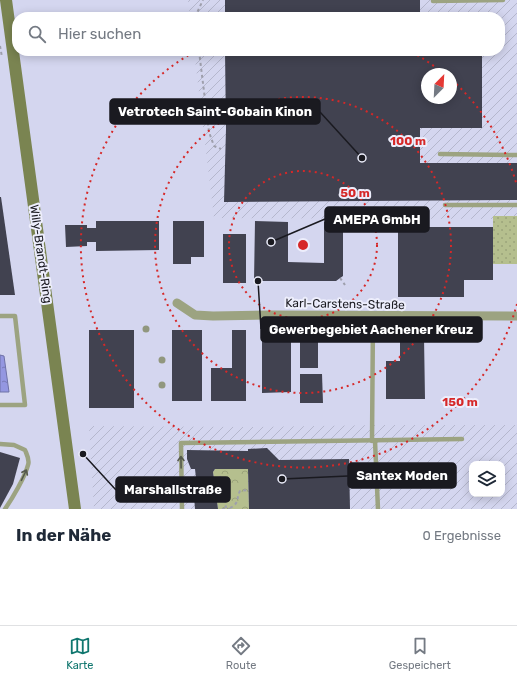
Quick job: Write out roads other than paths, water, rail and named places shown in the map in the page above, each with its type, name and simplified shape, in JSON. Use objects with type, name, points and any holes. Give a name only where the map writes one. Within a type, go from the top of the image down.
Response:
[{"type":"street","name":"Willy-Brandt-Ring","points":[[6,0],[12,44]]},
{"type":"street","name":"Willy-Brandt-Ring","points":[[14,56],[75,509]]},
{"type":"street","name":"Karl-Carstens-Straße","points":[[177,303],[195,315],[517,316]]},
{"type":"lane","points":[[432,0],[503,0]]},
{"type":"lane","points":[[440,154],[517,155]]},
{"type":"lane","points":[[444,205],[517,205]]},
{"type":"lane","points":[[0,316],[16,316],[25,405],[0,406]]},
{"type":"lane","points":[[373,316],[374,441],[378,509]]},
{"type":"lane","points":[[182,509],[181,443],[462,439]]},
{"type":"lane","points":[[0,444],[14,445],[25,450],[29,460],[28,466],[13,498],[5,509]]},
{"type":"water","points":[[0,355],[4,356],[9,392],[0,392]]},
{"type":"place","name":"Vetrotech Saint-Gobain Kinon","points":[[362,158]]},
{"type":"place","name":"AMEPA GmbH","points":[[271,242]]},
{"type":"place","name":"Gewerbegebiet Aachener Kreuz","points":[[258,281]]},
{"type":"place","name":"Marshallstraße","points":[[83,454]]},
{"type":"place","name":"Santex Moden","points":[[282,479]]}]
